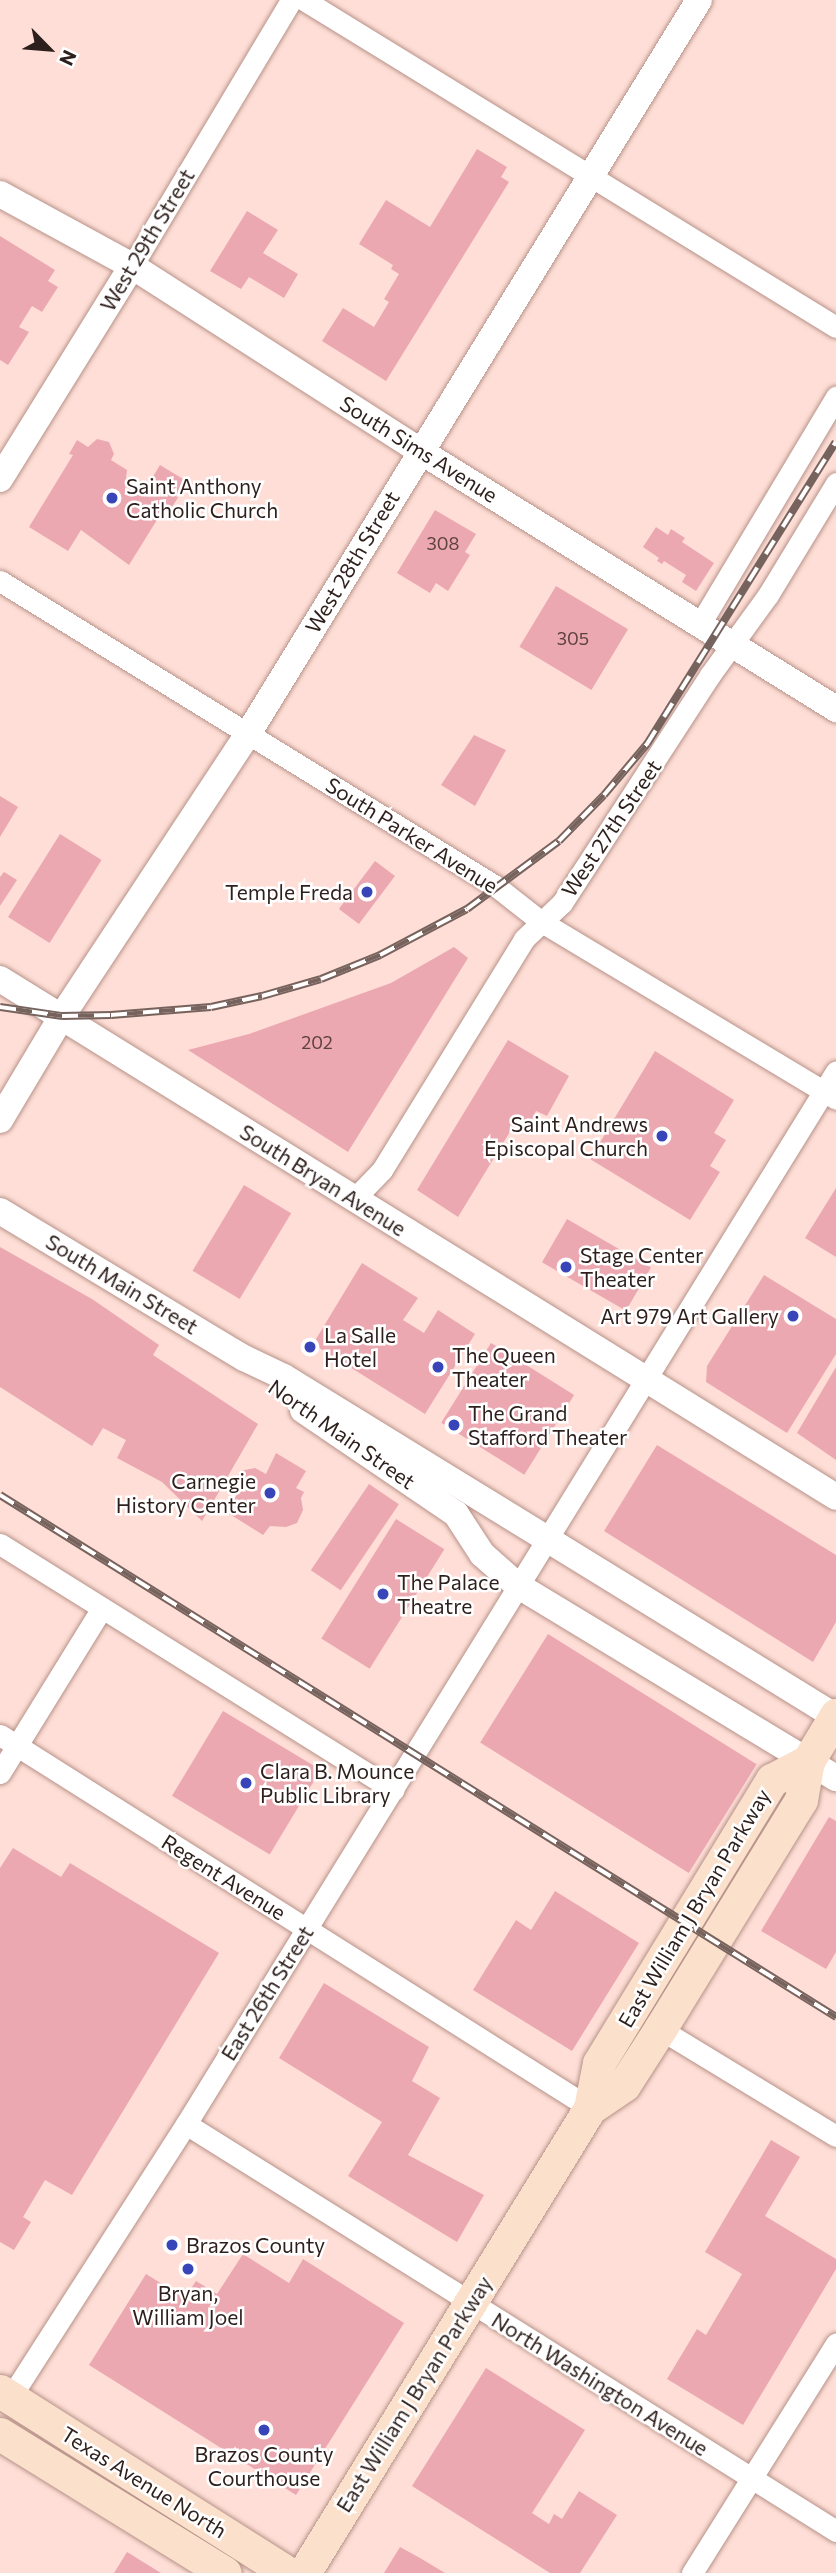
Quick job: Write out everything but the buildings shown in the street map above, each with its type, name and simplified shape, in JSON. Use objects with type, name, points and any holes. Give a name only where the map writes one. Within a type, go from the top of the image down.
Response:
[{"type":"main road","points":[[808,1761],[836,1716]]},
{"type":"main road","name":"East William J Bryan Parkway","points":[[590,2108],[624,2085],[660,2029],[801,1800],[808,1761]]},
{"type":"main road","name":"East William J Bryan Parkway","points":[[303,2573],[590,2108],[599,2063],[772,1780],[808,1761]]},
{"type":"main road","name":"Texas Avenue North","points":[[5,2395],[288,2573]]},
{"type":"main road","name":"Texas Avenue North","points":[[0,2434],[225,2573]]},
{"type":"street","name":"West 29th Street","points":[[0,479],[132,266],[291,0]]},
{"type":"street","points":[[304,0],[836,327]]},
{"type":"street","name":"West 28th Street","points":[[0,1120],[62,1016],[248,734],[699,0]]},
{"type":"street","name":"South Sims Avenue","points":[[0,194],[132,266],[420,451],[836,709]]},
{"type":"street","points":[[699,624],[836,397]]},
{"type":"street","name":"West 27th Street","points":[[354,1199],[382,1170],[524,939],[562,903],[731,644],[768,595],[836,483]]},
{"type":"street","name":"South Parker Avenue","points":[[0,581],[497,887],[540,921],[830,1095]]},
{"type":"street","name":"South Bryan Avenue","points":[[0,979],[836,1497]]},
{"type":"street","name":"East 26th Street","points":[[5,2395],[186,2124],[517,1584],[830,1095],[836,1071]]},
{"type":"street","name":"South Main Street","points":[[0,1210],[244,1358]]},
{"type":"street","name":"North Main Street","points":[[244,1358],[284,1377],[545,1540],[836,1716]]},
{"type":"street","name":"North Main Street","points":[[244,1358],[272,1388],[456,1514],[482,1554],[517,1584],[836,1778]]},
{"type":"street","points":[[0,1544],[393,1790]]},
{"type":"street","points":[[0,1773],[9,1740],[102,1608]]},
{"type":"street","name":"Regent Avenue","points":[[9,1740],[590,2108]]},
{"type":"street","points":[[660,2029],[836,2136]]},
{"type":"street","name":"North Washington Avenue","points":[[186,2124],[836,2531]]},
{"type":"street","points":[[692,2573],[836,2343]]},
{"type":"railway","points":[[0,1007],[62,1016],[211,1007],[321,979],[380,955],[467,909],[559,841],[604,795],[647,744],[836,442]]},
{"type":"railway","points":[[0,1495],[836,2017]]},
{"type":"place","name":"Saint Anthony Catholic Church","points":[[112,498]]},
{"type":"place","name":"Temple Freda","points":[[367,892]]},
{"type":"place","name":"Saint Andrews Episcopal Church","points":[[662,1136]]},
{"type":"place","name":"Stage Center Theater","points":[[566,1267]]},
{"type":"place","name":"Art 979 Art Gallery","points":[[793,1316]]},
{"type":"place","name":"La Salle Hotel","points":[[310,1347]]},
{"type":"place","name":"The Queen Theater","points":[[438,1367]]},
{"type":"place","name":"The Grand Stafford Theater","points":[[454,1425]]},
{"type":"place","name":"Carnegie History Center","points":[[270,1493]]},
{"type":"place","name":"The Palace Theatre","points":[[383,1594]]},
{"type":"place","name":"Clara B. Mounce Public Library","points":[[246,1783]]},
{"type":"place","name":"Brazos County","points":[[172,2245]]},
{"type":"place","name":"Bryan, William Joel","points":[[188,2269]]},
{"type":"place","name":"Brazos County Courthouse","points":[[264,2430]]}]
